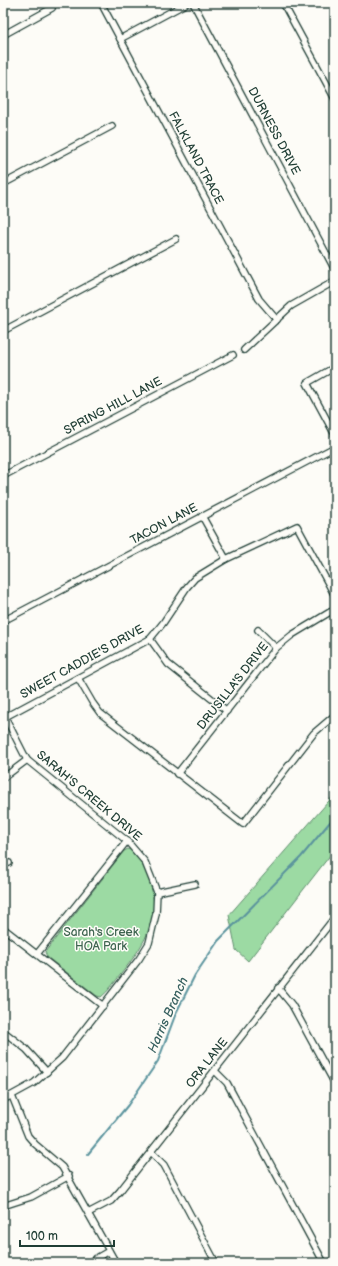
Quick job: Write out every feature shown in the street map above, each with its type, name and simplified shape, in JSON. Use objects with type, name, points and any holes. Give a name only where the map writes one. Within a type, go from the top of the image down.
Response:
[{"type":"street","name":"FALKLAND TRACE","points":[[101,3],[259,299],[276,320]]},
{"type":"street","points":[[120,39],[187,3]]},
{"type":"street","name":"DURNESS DRIVE","points":[[193,3],[335,270]]},
{"type":"street","points":[[283,3],[335,99]]},
{"type":"street","points":[[3,35],[52,8]]},
{"type":"street","points":[[3,184],[112,126]]},
{"type":"street","points":[[3,331],[176,239]]},
{"type":"street","points":[[244,350],[301,299],[335,281]]},
{"type":"street","name":"SPRING HILL LANE","points":[[3,476],[233,355]]},
{"type":"street","points":[[335,367],[307,383],[335,435]]},
{"type":"street","name":"TACON LANE","points":[[3,621],[335,447]]},
{"type":"street","points":[[202,516],[226,559]]},
{"type":"street","name":"SWEET CADDIE'S DRIVE","points":[[4,715],[78,678],[150,639],[195,578],[226,559],[297,526],[335,596]]},
{"type":"street","name":"DRUSILLA'S DRIVE","points":[[177,774],[276,648],[292,635],[335,609]]},
{"type":"street","points":[[258,630],[276,648]]},
{"type":"street","points":[[150,639],[168,664],[227,711]]},
{"type":"street","points":[[78,678],[100,713],[243,824],[314,733],[335,715]]},
{"type":"street","name":"SARAH'S CREEK DRIVE","points":[[3,1100],[34,1083],[62,1058],[139,959],[149,943],[156,914],[157,892],[144,862],[127,841],[27,760],[4,715]]},
{"type":"street","points":[[3,778],[27,760]]},
{"type":"street","points":[[37,954],[127,841]]},
{"type":"street","points":[[157,892],[196,884]]},
{"type":"street","name":"ORA LANE","points":[[88,1213],[112,1200],[335,917]]},
{"type":"street","points":[[3,928],[102,1006]]},
{"type":"street","points":[[278,988],[292,1005],[335,1084]]},
{"type":"street","points":[[3,1031],[26,1049],[47,1072]]},
{"type":"street","points":[[215,1071],[227,1083],[324,1263]]},
{"type":"street","points":[[12,1096],[28,1136],[62,1167],[116,1263]]},
{"type":"street","points":[[151,1152],[164,1165],[216,1263]]},
{"type":"street","points":[[3,1206],[31,1197],[68,1176]]},
{"type":"street","points":[[88,1263],[109,1251]]},
{"type":"green space","points":[[335,794],[335,849],[248,961],[236,950],[229,915]]},
{"type":"green space","name":"Sarah's Creek HOA Park","points":[[128,849],[136,855],[140,861],[151,885],[153,913],[150,926],[139,950],[112,986],[101,997],[97,996],[47,957],[45,952],[124,851]]},
{"type":"waterway","name":"Harris Branch","points":[[88,1154],[128,1105],[158,1061],[176,1013],[195,975],[218,941],[301,857],[335,816]]}]
